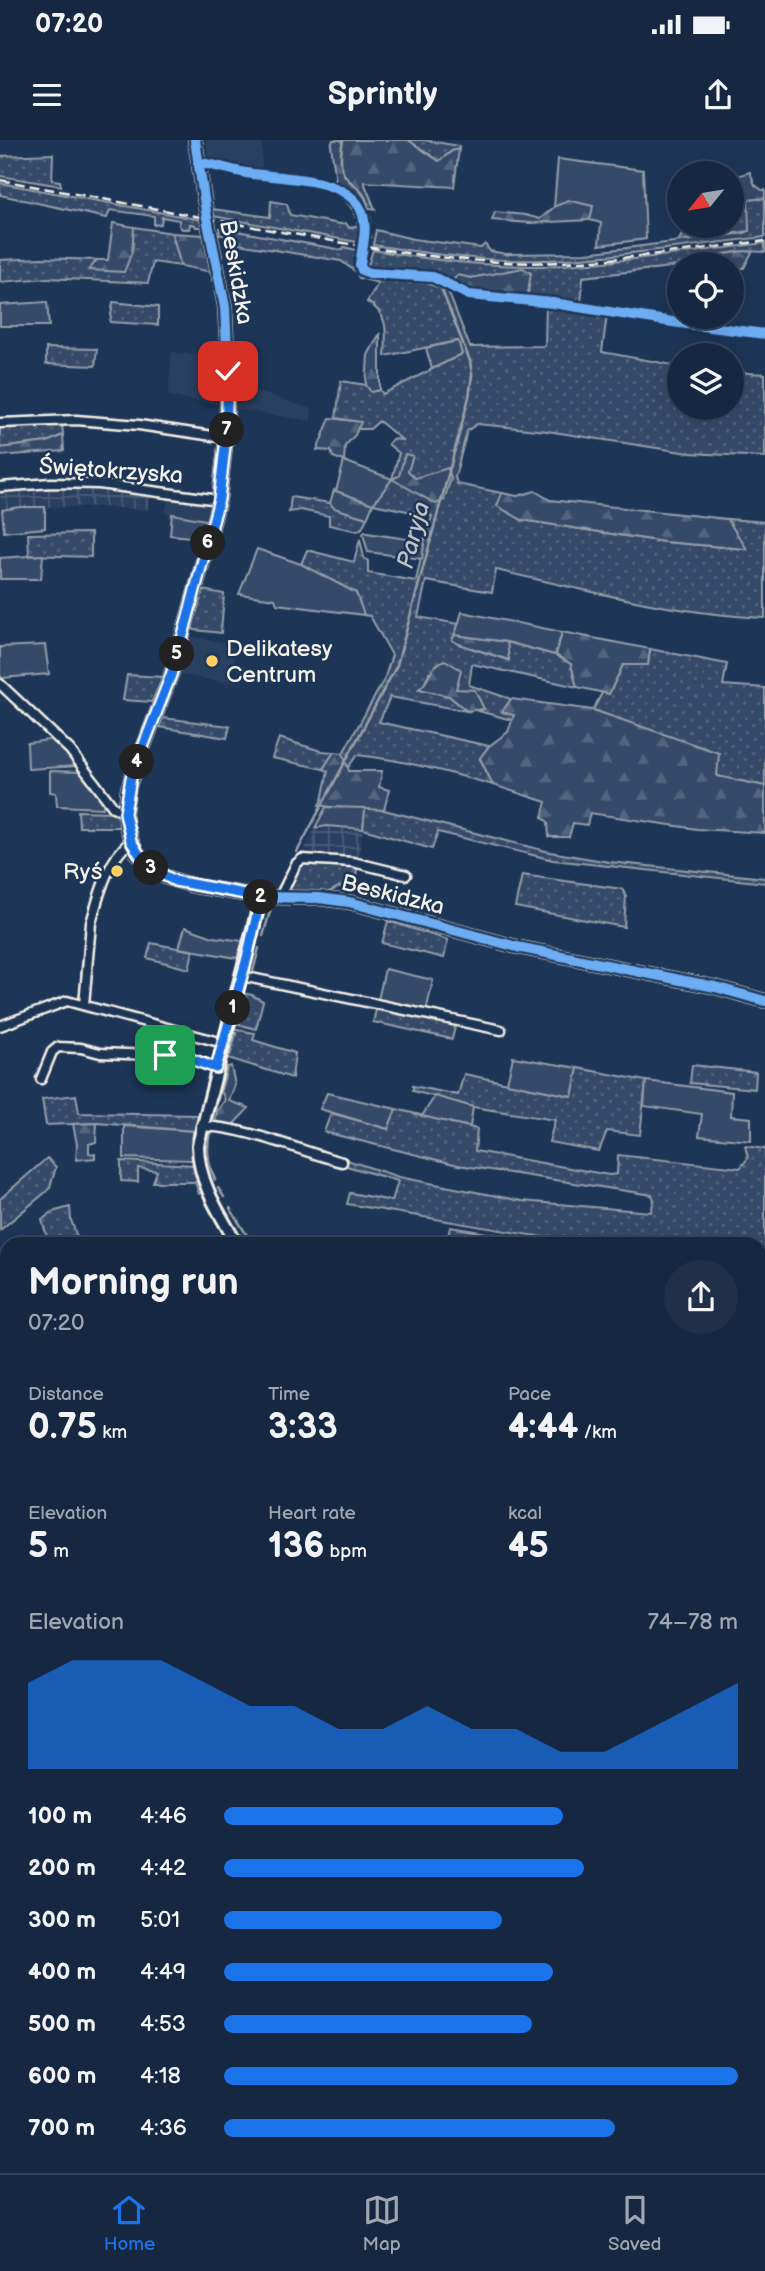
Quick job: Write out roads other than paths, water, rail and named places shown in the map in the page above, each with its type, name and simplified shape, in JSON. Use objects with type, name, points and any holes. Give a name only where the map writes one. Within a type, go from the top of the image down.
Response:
[{"type":"street","name":"Beskidzka","points":[[195,140],[226,312],[226,438],[219,499],[180,645],[131,778],[125,813],[131,841],[144,862],[170,879],[194,886],[261,897],[318,898],[349,902],[517,947],[764,1000]]},
{"type":"street","points":[[198,163],[322,184],[342,191],[361,209],[365,238]]},
{"type":"street","points":[[361,258],[362,270],[370,273],[433,278],[469,295],[553,303],[765,334]]},
{"type":"street","points":[[0,423],[76,420],[139,425],[226,438]]},
{"type":"street","name":"Świętokrzyska","points":[[0,486],[43,483],[99,484],[219,499]]},
{"type":"street","points":[[0,684],[70,750],[113,807],[125,813]]},
{"type":"street","points":[[84,1005],[94,911],[111,866],[119,852],[131,841]]},
{"type":"street","points":[[280,897],[296,864],[309,857],[353,862],[406,875]]},
{"type":"street","points":[[233,1237],[210,1196],[200,1170],[198,1145],[261,897]]},
{"type":"street","points":[[242,976],[501,1030]]},
{"type":"street","points":[[0,1026],[67,1001],[96,1011],[223,1043]]},
{"type":"street","points":[[41,1079],[52,1052],[58,1046],[100,1053],[185,1057],[216,1068]]},
{"type":"street","points":[[201,1126],[217,1126],[245,1133],[342,1162]]},
{"type":"waterway","name":"Paryja","points":[[343,140],[341,157],[345,176],[360,190],[369,209]]},
{"type":"waterway","points":[[370,216],[371,238]]},
{"type":"waterway","name":"Paryja","points":[[297,852],[397,665],[469,397],[472,375],[470,361],[441,288],[427,283],[366,277],[363,274]]},
{"type":"waterway","name":"Paryja","points":[[277,890],[294,859]]},
{"type":"waterway","name":"Paryja","points":[[263,936],[271,908]]},
{"type":"waterway","name":"Paryja","points":[[253,971],[259,948]]},
{"type":"waterway","name":"Paryja","points":[[240,1021],[246,997]]},
{"type":"waterway","name":"Paryja","points":[[230,1055],[236,1033]]},
{"type":"waterway","name":"Paryja","points":[[212,1121],[227,1067]]},
{"type":"waterway","name":"Paryja","points":[[210,1132],[208,1156],[215,1180]]},
{"type":"waterway","name":"Paryja","points":[[218,1188],[224,1197]]},
{"type":"waterway","name":"Paryja","points":[[230,1208],[248,1237]]},
{"type":"tunnel","points":[[361,258],[364,238]]},
{"type":"railway","points":[[0,180],[360,246],[473,260],[534,263],[601,260],[765,241]]},
{"type":"place","name":"Delikatesy Centrum","points":[[212,661]]},
{"type":"place","name":"Ryś","points":[[117,871]]}]
